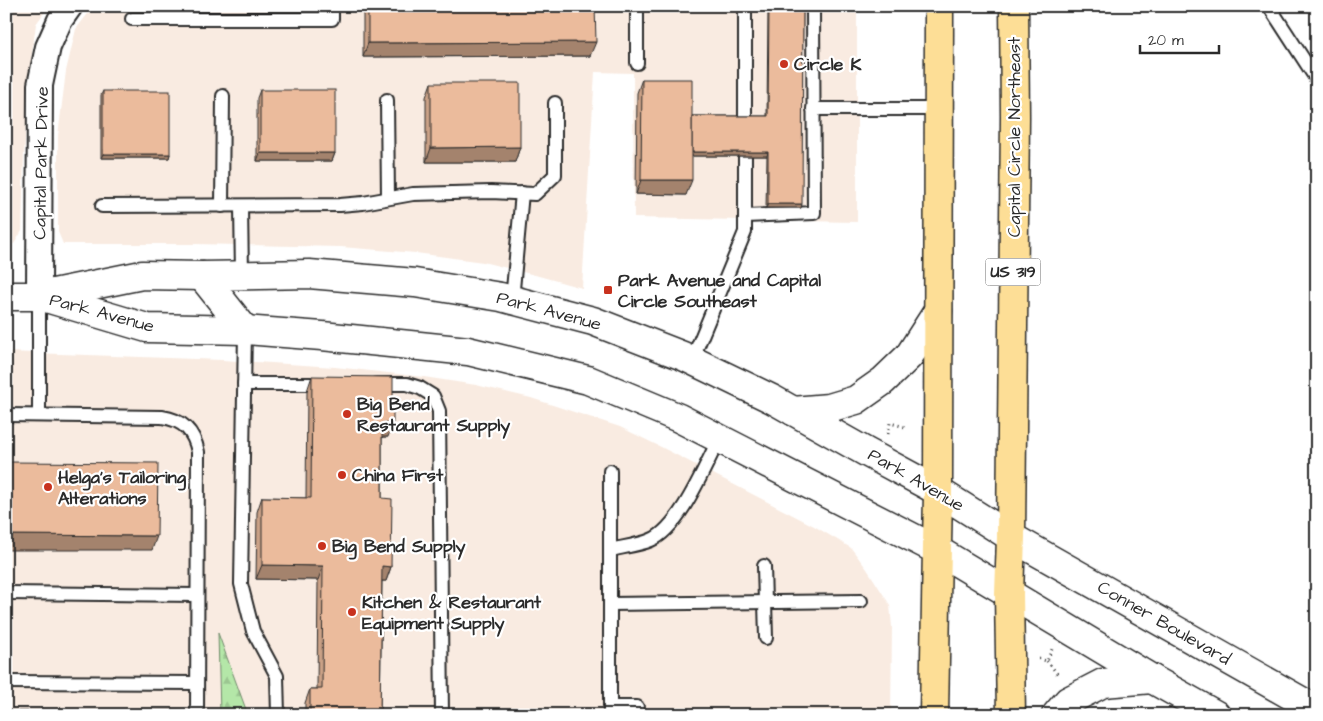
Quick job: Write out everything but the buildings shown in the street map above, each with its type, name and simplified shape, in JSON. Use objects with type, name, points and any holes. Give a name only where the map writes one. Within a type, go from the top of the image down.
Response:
[{"type":"main road","points":[[934,715],[938,491],[939,6]]},
{"type":"main road","name":"Capital Circle Northeast","points":[[1011,537],[1014,6]]},
{"type":"main road","name":"Park Avenue","points":[[6,296],[39,296],[142,275],[242,276],[309,274],[415,283],[501,297],[593,321],[692,360],[772,399],[938,491],[1011,537]]},
{"type":"main road","points":[[202,276],[245,330]]},
{"type":"main road","name":"Park Avenue","points":[[39,296],[147,328],[245,330],[468,351],[588,380],[679,418],[937,550],[1009,594]]},
{"type":"main road","points":[[793,411],[828,408],[856,400],[883,381],[909,356],[938,311]]},
{"type":"main road","name":"US 319","points":[[1011,537],[1009,594],[1011,715]]},
{"type":"main road","name":"Conner Boulevard","points":[[1011,537],[1317,710]]},
{"type":"main road","points":[[1009,594],[1216,715]]},
{"type":"main road","points":[[1056,715],[1068,701],[1102,683],[1152,679]]},
{"type":"street","name":"Capital Park Drive","points":[[39,296],[40,86],[48,47],[60,20],[70,6]]},
{"type":"lane","points":[[132,19],[332,19],[332,6]]},
{"type":"lane","points":[[637,6],[637,63]]},
{"type":"lane","points":[[692,360],[745,232],[745,6]]},
{"type":"lane","points":[[745,216],[814,214],[813,6]]},
{"type":"lane","points":[[1269,6],[1317,80]]},
{"type":"lane","points":[[222,206],[223,96]]},
{"type":"lane","points":[[387,100],[388,198]]},
{"type":"lane","points":[[102,206],[340,205],[413,194],[491,192],[536,194],[554,175],[555,103]]},
{"type":"lane","points":[[813,109],[938,109]]},
{"type":"lane","points":[[512,300],[522,193]]},
{"type":"lane","points":[[241,206],[242,276]]},
{"type":"lane","points":[[39,296],[39,415]]},
{"type":"lane","points":[[245,330],[241,584],[254,631],[278,676],[278,715]]},
{"type":"lane","points":[[244,384],[340,384]]},
{"type":"lane","points":[[360,384],[407,384],[420,388],[433,396],[439,410],[442,715]]},
{"type":"lane","points":[[6,415],[172,418],[190,431],[196,440],[198,452],[197,715]]},
{"type":"lane","points":[[610,550],[652,539],[667,529],[684,507],[719,439]]},
{"type":"lane","points":[[610,471],[610,711],[637,706]]},
{"type":"lane","points":[[764,566],[766,638]]},
{"type":"lane","points":[[6,593],[197,595]]},
{"type":"lane","points":[[610,604],[861,600]]},
{"type":"lane","points":[[6,682],[197,683]]},
{"type":"path","points":[[888,438],[890,423],[905,427]]},
{"type":"path","points":[[1047,661],[1054,645]]},
{"type":"path","points":[[1038,660],[1047,661],[1059,676]]},
{"type":"shaded area","points":[[6,6],[49,6],[36,24],[29,75],[22,231],[14,244],[6,244]]},
{"type":"shaded area","points":[[94,6],[857,6],[857,222],[634,218],[633,73],[595,72],[582,288],[483,262],[416,253],[341,247],[63,244],[58,232],[58,136],[66,71],[76,29]]},
{"type":"shaded area","points":[[6,352],[222,360],[335,367],[424,377],[476,385],[531,398],[620,427],[814,526],[851,548],[890,605],[892,627],[891,715],[6,715]]},
{"type":"green space","points":[[218,633],[248,715],[220,715]]},
{"type":"place","name":"Circle K","points":[[784,64]]},
{"type":"place","name":"Park Avenue and Capital Circle Southeast","points":[[608,290]]},
{"type":"place","name":"Big Bend Restaurant Supply","points":[[347,414]]},
{"type":"place","name":"China First","points":[[342,475]]},
{"type":"place","name":"Helga's Tailoring Alterations","points":[[48,487]]},
{"type":"place","name":"Big Bend Supply","points":[[322,546]]},
{"type":"place","name":"Kitchen & Restaurant Equipment Supply","points":[[352,612]]}]
